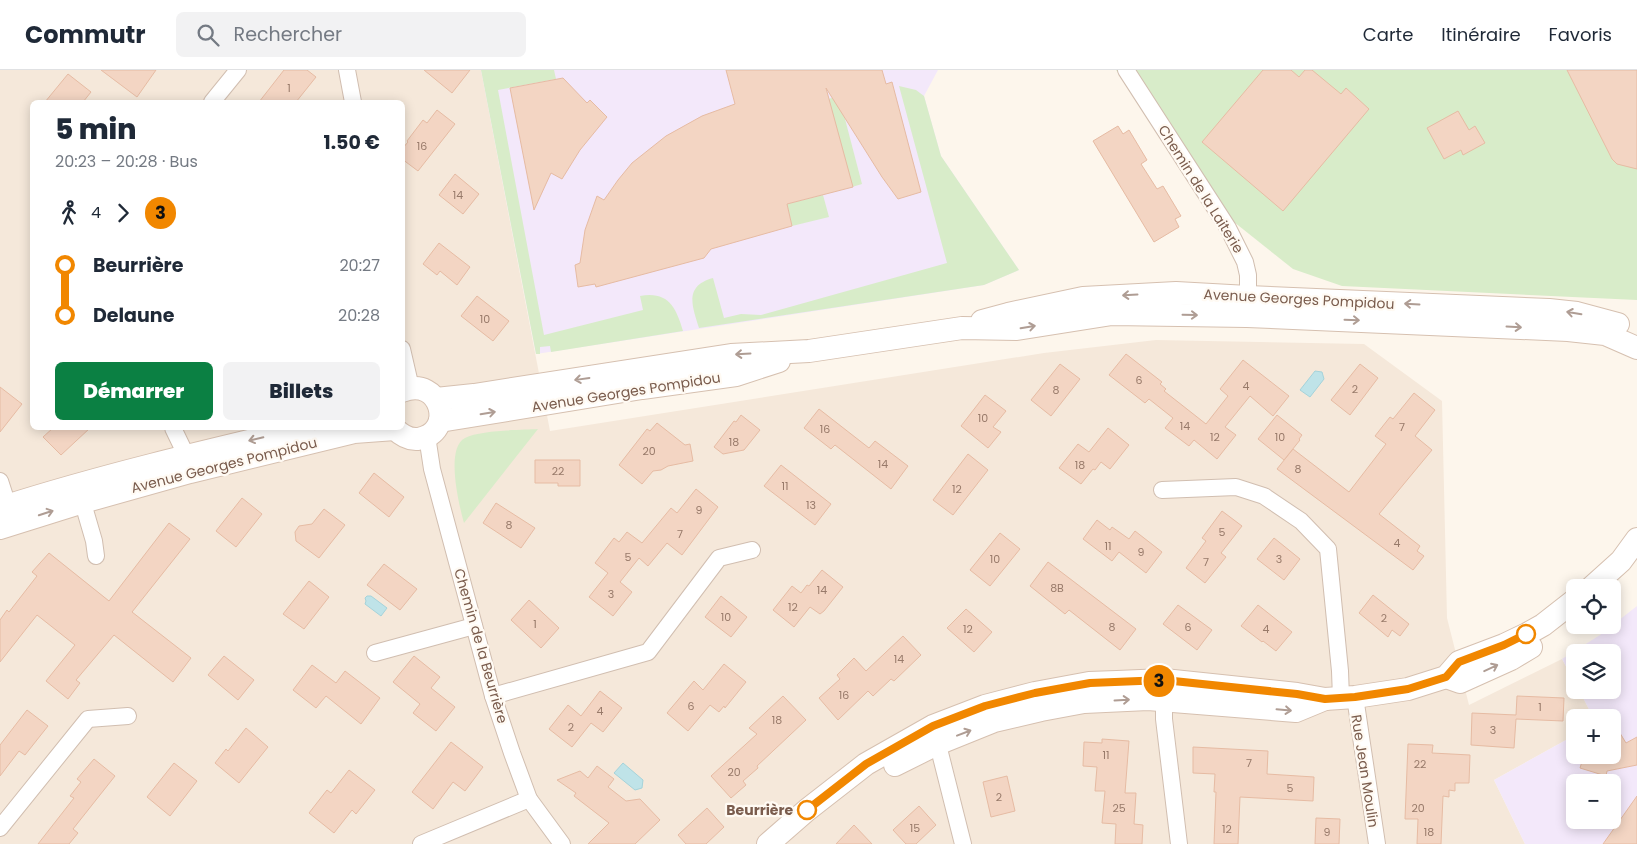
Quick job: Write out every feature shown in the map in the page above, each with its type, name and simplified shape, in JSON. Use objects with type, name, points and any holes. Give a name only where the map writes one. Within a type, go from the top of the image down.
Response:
[{"type":"street","points":[[214,100],[238,70]]},
{"type":"street","points":[[347,70],[354,100]]},
{"type":"street","name":"Chemin de la Laiterie","points":[[1126,70],[1228,228],[1245,262],[1248,275],[1248,307]]},
{"type":"street","name":"Avenue Georges Pompidou","points":[[1248,307],[1568,330],[1605,334],[1637,348]]},
{"type":"street","name":"Avenue Georges Pompidou","points":[[436,399],[474,395],[731,355],[809,351],[962,328],[1017,329],[1112,314],[1248,307],[1549,310],[1577,313],[1637,332]]},
{"type":"street","name":"Avenue Georges Pompidou","points":[[396,430],[404,437],[416,439],[433,429],[642,388],[736,375],[809,351]]},
{"type":"street","points":[[406,390],[420,388],[429,392],[436,399],[440,406],[433,429]]},
{"type":"street","name":"Chemin de la Beurrière","points":[[433,429],[432,469],[493,696],[529,799],[562,844]]},
{"type":"street","points":[[174,430],[188,464]]},
{"type":"street","name":"Avenue Georges Pompidou","points":[[5,517],[80,493],[188,464],[298,430]]},
{"type":"street","name":"Avenue Georges Pompidou","points":[[188,464],[354,432],[374,430]]},
{"type":"street","points":[[0,481],[5,517]]},
{"type":"street","name":"Rue Jean Moulin","points":[[1162,490],[1236,487],[1264,496],[1301,522],[1328,549],[1340,671],[1340,698],[1376,844]]},
{"type":"street","points":[[80,493],[94,541],[96,556]]},
{"type":"street","points":[[1602,579],[1621,562],[1637,539]]},
{"type":"street","points":[[493,696],[648,652],[719,558],[752,550]]},
{"type":"street","points":[[1621,579],[1637,563]]},
{"type":"street","points":[[768,844],[807,810],[866,764],[935,735],[985,706],[1035,693],[1090,683],[1164,690],[1297,694],[1340,698],[1408,689],[1446,677],[1459,662],[1521,637],[1566,607]]},
{"type":"street","points":[[1446,677],[1460,682],[1511,658],[1552,635],[1566,625]]},
{"type":"street","points":[[376,653],[474,626]]},
{"type":"street","points":[[1164,690],[1164,720],[1179,844]]},
{"type":"street","points":[[0,828],[88,719],[128,716]]},
{"type":"street","points":[[792,844],[817,820],[867,781],[913,755],[935,735]]},
{"type":"street","points":[[935,735],[963,844]]},
{"type":"street","points":[[421,844],[529,799]]},
{"type":"shaded area","points":[[0,70],[481,70],[550,431],[1044,353],[1156,340],[1364,344],[1442,401],[1447,618],[1469,705],[1562,659],[1566,666],[1566,699],[1584,699],[1589,709],[1566,709],[1566,740],[1494,780],[1525,844],[0,844]]},
{"type":"shaded area","points":[[481,70],[938,70],[924,96],[941,156],[1019,270],[984,285],[536,354]]},
{"type":"shaded area","points":[[1637,606],[1637,844],[1525,844],[1494,780],[1566,740],[1566,764],[1621,764],[1621,709],[1589,709],[1584,699],[1621,699],[1621,644],[1586,644],[1601,634],[1621,634],[1621,619]]},
{"type":"shaded area","points":[[1566,656],[1566,666],[1562,659]]},
{"type":"green space","points":[[481,70],[554,70],[556,79],[498,90],[544,335],[643,310],[640,296],[650,295],[664,299],[674,308],[683,331],[551,352],[550,346],[540,347],[540,354],[536,354]]},
{"type":"green space","points":[[1116,70],[1637,70],[1637,300],[1342,286],[1293,269],[1234,222]]},
{"type":"green space","points":[[899,86],[916,90],[924,96],[941,156],[1019,270],[984,285],[699,328],[692,298],[698,286],[713,278],[724,318],[741,314],[761,315],[947,263]]},
{"type":"green space","points":[[839,96],[862,184],[852,187],[828,99]]},
{"type":"green space","points":[[823,195],[829,217],[792,226],[787,204]]},
{"type":"green space","points":[[538,429],[464,523],[455,478],[456,453],[459,444],[465,438],[481,433]]},
{"type":"water","points":[[1315,371],[1322,372],[1324,379],[1310,397],[1300,390]]},
{"type":"water","points":[[367,596],[371,596],[387,608],[381,616],[365,604]]},
{"type":"water","points":[[623,763],[643,780],[642,788],[635,790],[614,773]]},
{"type":"building","points":[[101,70],[156,70],[137,97]]},
{"type":"building","points":[[284,70],[307,70],[316,77],[298,100],[261,100]]},
{"type":"building","points":[[424,70],[470,70],[452,93]]},
{"type":"building","points":[[726,70],[882,70],[886,84],[892,82],[921,192],[898,199],[826,88],[853,187],[787,204],[792,226],[711,249],[704,258],[596,287],[595,284],[578,287],[575,265],[580,263],[585,230],[597,196],[604,200],[632,163],[666,136],[702,116],[735,104]]},
{"type":"building","points":[[1263,70],[1291,70],[1299,77],[1305,70],[1312,70],[1341,94],[1346,88],[1369,109],[1283,211],[1202,142]]},
{"type":"building","points":[[1567,70],[1637,70],[1637,169],[1617,164],[1612,159]]},
{"type":"building","points":[[68,74],[91,92],[85,100],[47,100]]},
{"type":"building","points":[[563,78],[587,103],[590,100],[607,117],[580,150],[562,179],[551,173],[534,210],[510,88]]},
{"type":"building","points":[[437,110],[455,124],[418,171],[405,161],[405,146],[423,120],[427,123]]},
{"type":"building","points":[[1458,111],[1469,130],[1475,126],[1485,143],[1463,155],[1461,150],[1444,159],[1427,128]]},
{"type":"building","points":[[1118,126],[1123,134],[1129,130],[1147,160],[1141,164],[1157,189],[1163,186],[1181,216],[1175,219],[1179,227],[1154,242],[1093,141]]},
{"type":"building","points":[[455,174],[479,194],[463,214],[439,195]]},
{"type":"building","points":[[439,243],[470,267],[457,285],[440,271],[437,275],[423,264]]},
{"type":"building","points":[[477,296],[509,321],[493,341],[461,316]]},
{"type":"building","points":[[1126,354],[1162,382],[1160,384],[1166,389],[1164,391],[1206,424],[1228,396],[1220,389],[1243,360],[1289,396],[1273,416],[1250,396],[1225,427],[1236,435],[1217,459],[1194,440],[1189,446],[1165,428],[1173,418],[1149,399],[1145,403],[1109,375]]},
{"type":"building","points":[[1060,364],[1080,379],[1051,416],[1031,400]]},
{"type":"building","points":[[1360,364],[1378,378],[1350,415],[1331,400]]},
{"type":"building","points":[[0,387],[22,404],[0,432]]},
{"type":"building","points":[[1414,393],[1435,410],[1415,436],[1432,450],[1379,514],[1420,546],[1417,551],[1424,556],[1413,570],[1277,469],[1293,449],[1349,492],[1386,444],[1375,436],[1390,417],[1393,419]]},
{"type":"building","points":[[985,395],[1006,411],[993,427],[1001,432],[988,448],[961,426]]},
{"type":"building","points":[[819,409],[869,448],[875,441],[908,466],[891,489],[835,445],[831,449],[804,428]]},
{"type":"building","points":[[741,415],[760,430],[744,450],[723,454],[714,447]]},
{"type":"building","points":[[1277,415],[1302,435],[1284,460],[1258,439]]},
{"type":"building","points":[[657,423],[685,445],[690,444],[693,461],[653,471],[642,484],[619,465],[647,429],[650,431]]},
{"type":"building","points":[[1108,428],[1129,445],[1110,469],[1101,462],[1081,484],[1059,468],[1078,444],[1089,452]]},
{"type":"building","points":[[51,430],[88,430],[61,455],[43,437]]},
{"type":"building","points":[[968,454],[988,470],[953,515],[933,500]]},
{"type":"building","points":[[535,460],[580,460],[580,486],[558,486],[558,483],[535,483]]},
{"type":"building","points":[[781,465],[831,504],[815,525],[764,486]]},
{"type":"building","points":[[374,473],[404,497],[389,517],[359,493]]},
{"type":"building","points":[[696,489],[718,507],[682,555],[667,543],[648,566],[639,558],[620,582],[632,592],[613,616],[589,597],[608,573],[595,563],[614,538],[619,542],[627,532],[642,543],[671,508],[677,513]]},
{"type":"building","points":[[242,498],[262,514],[236,547],[216,531]]},
{"type":"building","points":[[496,503],[535,528],[521,548],[483,523]]},
{"type":"building","points":[[324,509],[345,525],[319,558],[296,541],[295,532],[299,526],[312,524]]},
{"type":"building","points":[[1222,511],[1242,526],[1221,553],[1226,557],[1205,583],[1186,568],[1206,541],[1202,538]]},
{"type":"building","points":[[1097,520],[1110,530],[1112,527],[1129,539],[1135,531],[1162,552],[1146,573],[1119,552],[1112,561],[1083,539]]},
{"type":"building","points":[[169,523],[190,539],[132,612],[191,658],[173,682],[114,635],[76,680],[80,683],[68,699],[46,681],[75,645],[37,615],[0,662],[0,620],[7,610],[9,612],[37,576],[32,572],[49,553],[109,601]]},
{"type":"building","points":[[1000,533],[1020,549],[990,586],[970,570]]},
{"type":"building","points":[[1274,538],[1300,559],[1284,580],[1257,559]]},
{"type":"building","points":[[1048,562],[1136,629],[1120,650],[1069,610],[1065,614],[1030,586]]},
{"type":"building","points":[[384,564],[417,589],[400,610],[367,585]]},
{"type":"building","points":[[822,570],[843,587],[824,611],[820,614],[810,607],[794,627],[773,610],[792,586],[801,593]]},
{"type":"building","points":[[309,581],[329,597],[304,629],[283,614]]},
{"type":"building","points":[[1373,595],[1409,624],[1400,636],[1392,630],[1388,637],[1359,613]]},
{"type":"building","points":[[721,596],[747,617],[731,637],[705,617]]},
{"type":"building","points":[[529,600],[559,628],[541,648],[511,620]]},
{"type":"building","points":[[1178,605],[1212,630],[1197,650],[1163,624]]},
{"type":"building","points":[[1258,605],[1292,632],[1276,651],[1241,626]]},
{"type":"building","points":[[966,609],[992,632],[974,652],[947,628]]},
{"type":"building","points":[[903,636],[921,655],[894,681],[891,679],[873,696],[868,691],[838,720],[819,698],[840,679],[837,675],[854,658],[866,671]]},
{"type":"building","points":[[224,656],[254,680],[238,700],[208,675]]},
{"type":"building","points":[[414,656],[440,677],[431,688],[455,707],[436,731],[413,713],[420,704],[393,682]]},
{"type":"building","points":[[724,664],[746,682],[725,708],[724,706],[719,712],[710,705],[688,731],[667,713],[694,681],[703,690]]},
{"type":"building","points":[[312,665],[336,683],[345,671],[380,698],[361,724],[326,696],[316,708],[293,690]]},
{"type":"building","points":[[600,691],[622,708],[603,732],[591,723],[572,747],[549,729],[568,705],[581,716]]},
{"type":"building","points":[[783,696],[806,720],[757,766],[758,768],[743,781],[746,785],[731,798],[711,776],[757,734],[749,728]]},
{"type":"building","points":[[1517,696],[1564,698],[1563,721],[1516,719],[1514,748],[1471,745],[1472,713],[1516,715]]},
{"type":"building","points":[[27,710],[48,726],[25,755],[19,751],[0,776],[0,745]]},
{"type":"building","points":[[246,728],[268,747],[239,783],[215,763],[226,749],[228,751]]},
{"type":"building","points":[[1621,735],[1626,743],[1637,737],[1637,765],[1607,771],[1606,774],[1600,774],[1580,768],[1581,764],[1621,764]]},
{"type":"building","points":[[1102,739],[1129,741],[1125,793],[1136,793],[1134,824],[1143,825],[1142,844],[1115,844],[1116,824],[1102,823],[1105,791],[1095,791],[1097,767],[1083,766],[1084,742],[1102,743]]},
{"type":"building","points":[[451,742],[483,767],[465,791],[453,782],[433,809],[412,792]]},
{"type":"building","points":[[1408,744],[1433,745],[1432,753],[1470,755],[1469,783],[1455,783],[1455,791],[1449,790],[1449,797],[1443,796],[1441,844],[1417,844],[1418,819],[1405,819]]},
{"type":"building","points":[[1193,747],[1268,751],[1267,774],[1314,777],[1313,801],[1240,797],[1238,844],[1214,844],[1215,774],[1193,773]]},
{"type":"building","points":[[94,759],[115,776],[73,829],[78,833],[69,844],[38,844],[74,798],[70,796],[81,782],[77,779]]},
{"type":"building","points":[[174,763],[197,781],[170,816],[147,797]]},
{"type":"building","points":[[597,766],[614,779],[608,787],[626,801],[640,799],[660,820],[635,844],[588,844],[609,823],[574,796],[576,793],[557,780],[580,771],[588,778]]},
{"type":"building","points":[[349,770],[375,790],[356,814],[352,810],[334,833],[309,813],[327,790],[331,793]]},
{"type":"building","points":[[1007,776],[1015,811],[991,817],[983,782]]},
{"type":"building","points":[[1637,796],[1637,844],[1603,844],[1614,829],[1621,829],[1621,819]]},
{"type":"building","points":[[919,806],[936,825],[916,844],[906,844],[893,830]]},
{"type":"building","points":[[707,808],[724,827],[706,844],[686,844],[678,835]]},
{"type":"building","points":[[1316,818],[1340,819],[1339,844],[1315,844]]},
{"type":"building","points":[[854,825],[872,844],[836,844]]},
{"type":"bus line","name":"3","points":[[807,810],[866,764],[933,726],[985,706],[1035,693],[1090,683],[1164,680],[1297,694],[1325,699],[1355,697],[1408,689],[1446,677],[1459,662],[1504,645],[1526,634]]},
{"type":"place","name":"Beurrière","points":[[807,810]]}]
